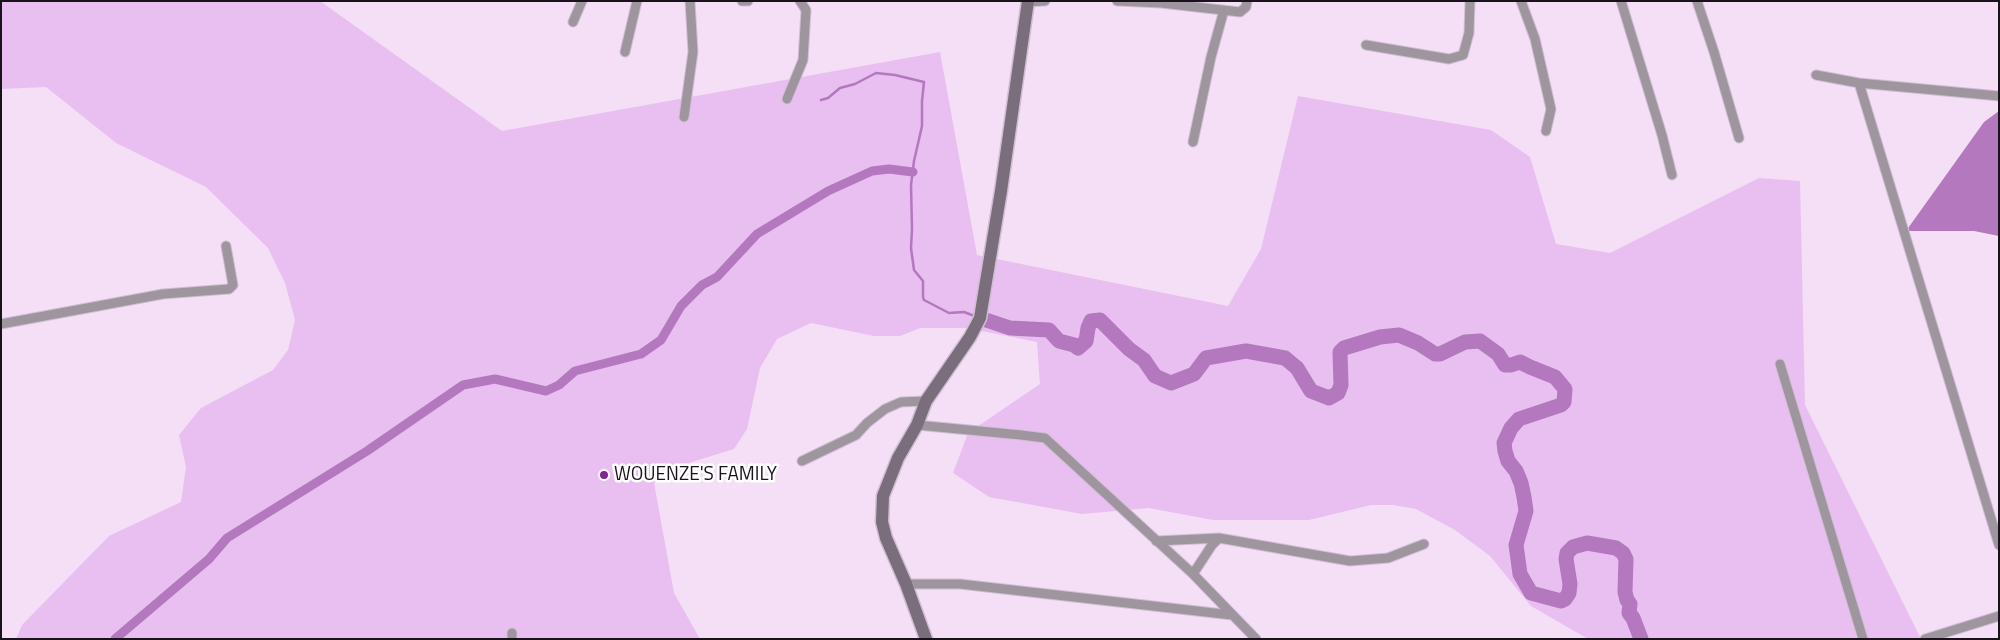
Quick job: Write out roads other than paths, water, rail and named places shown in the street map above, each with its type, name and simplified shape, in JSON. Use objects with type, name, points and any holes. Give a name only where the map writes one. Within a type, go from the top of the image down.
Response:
[{"type":"main road","points":[[926,639],[884,530],[882,522],[883,496],[898,458],[917,425],[926,401],[970,337],[980,318],[1001,191],[1028,2]]},
{"type":"street","points":[[573,22],[582,1]]},
{"type":"street","points":[[625,52],[637,1]]},
{"type":"street","points":[[684,117],[693,52],[690,1]]},
{"type":"street","points":[[742,1],[748,1]]},
{"type":"street","points":[[787,99],[803,60],[806,10],[800,1]]},
{"type":"street","points":[[1028,2],[1044,1]]},
{"type":"street","points":[[1117,1],[1161,3],[1240,12],[1246,7],[1247,1]]},
{"type":"street","points":[[1366,45],[1449,59],[1463,56],[1469,33],[1470,1]]},
{"type":"street","points":[[1521,1],[1535,39],[1551,109],[1546,131]]},
{"type":"street","points":[[1621,1],[1662,135],[1672,176]]},
{"type":"street","points":[[1697,1],[1739,138]]},
{"type":"street","points":[[1193,142],[1210,57],[1224,10]]},
{"type":"street","points":[[1816,75],[1859,83],[1999,96]]},
{"type":"street","points":[[1859,83],[1999,545]]},
{"type":"street","points":[[1,324],[163,294],[229,290],[232,285],[226,246]]},
{"type":"street","points":[[1780,364],[1863,639]]},
{"type":"street","points":[[802,461],[856,435],[867,423],[885,409],[901,402],[926,401]]},
{"type":"street","points":[[917,425],[1021,434],[1045,438],[1193,574],[1256,639]]},
{"type":"street","points":[[1156,541],[1219,538],[1350,561],[1388,558],[1424,544]]},
{"type":"street","points":[[1193,574],[1212,545],[1219,538]]},
{"type":"street","points":[[906,584],[960,584],[1232,615]]},
{"type":"street","points":[[1925,639],[1999,616]]},
{"type":"waterway","points":[[821,100],[828,98],[840,88],[855,84],[876,73],[895,75],[924,82],[922,126],[911,185],[911,248],[914,270],[923,281],[924,300],[949,313],[964,312],[977,317]]},
{"type":"waterway","points":[[115,639],[209,559],[227,538],[367,451],[463,385],[495,379],[546,391],[559,385],[575,371],[641,354],[661,340],[681,306],[702,285],[717,277],[757,234],[828,191],[872,171],[889,169],[913,172]]},
{"type":"waterway","points":[[980,318],[1010,328],[1049,330],[1059,341],[1078,348],[1086,341],[1091,321],[1100,320],[1129,349],[1144,360],[1155,376],[1171,383],[1194,374],[1206,358],[1246,351],[1285,358],[1297,368],[1311,391],[1329,398],[1338,393],[1341,385],[1340,352],[1344,348],[1380,337],[1399,335],[1418,343],[1435,354],[1440,354],[1465,342],[1480,341],[1498,354],[1505,365],[1520,362],[1555,377],[1565,389],[1564,402],[1561,405],[1519,419],[1511,428],[1504,443],[1508,461],[1516,471],[1521,483],[1526,511],[1516,545],[1520,574],[1531,593],[1561,601],[1569,593],[1570,584],[1566,559],[1567,553],[1573,547],[1587,543],[1616,548],[1623,553],[1626,559],[1625,592],[1630,604],[1629,613],[1633,618],[1641,639]]},
{"type":"place","name":"WOUENZE'S FAMILY","points":[[604,475]]}]
